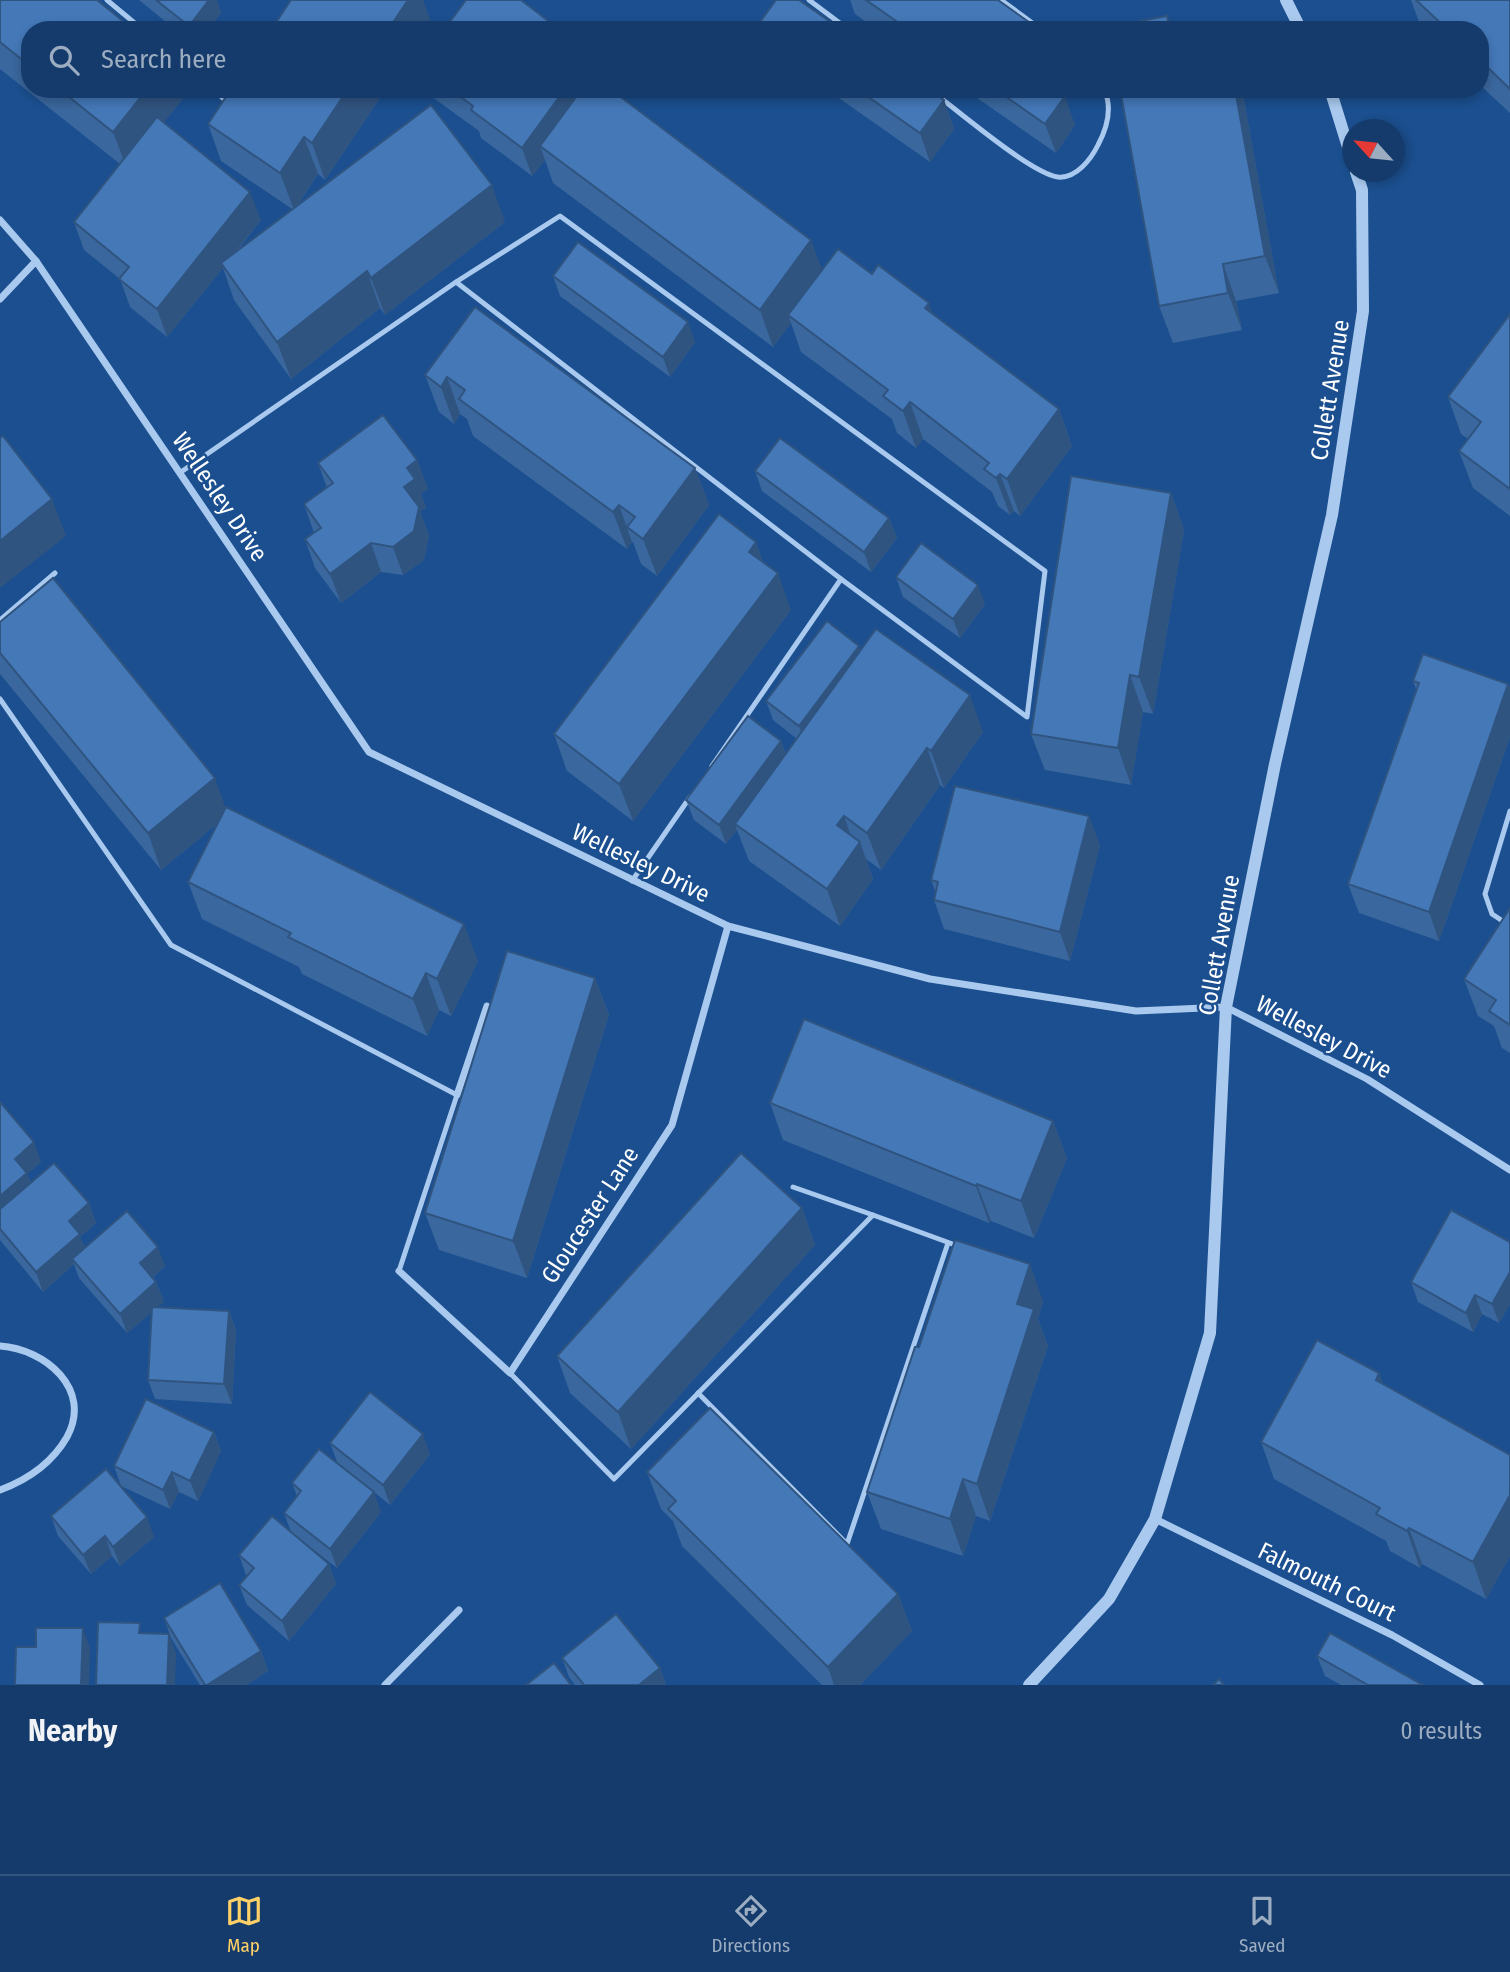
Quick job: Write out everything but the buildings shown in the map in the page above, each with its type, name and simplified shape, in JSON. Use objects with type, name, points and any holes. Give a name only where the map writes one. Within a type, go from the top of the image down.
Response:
[{"type":"street","points":[[1286,0],[1296,21]]},
{"type":"street","points":[[1332,98],[1342,127]]},
{"type":"street","name":"Collett Avenue","points":[[1029,1685],[1109,1599],[1154,1519],[1210,1334],[1226,1007],[1275,764],[1332,515],[1363,311],[1362,190],[1359,182]]},
{"type":"street","name":"Wellesley Drive","points":[[0,220],[36,261],[369,752],[728,926],[930,979],[1136,1011],[1226,1007],[1367,1079],[1510,1170]]},
{"type":"street","points":[[0,299],[36,261]]},
{"type":"street","name":"Gloucester Lane","points":[[510,1373],[672,1125],[728,926]]},
{"type":"street","points":[[457,1095],[486,1006]]},
{"type":"street","points":[[399,1270],[510,1373]]},
{"type":"street","points":[[0,1346],[22,1349],[58,1370],[66,1380],[74,1413],[68,1435],[60,1447],[24,1481],[0,1490]]},
{"type":"street","name":"Falmouth Court","points":[[1154,1519],[1392,1634],[1480,1685]]},
{"type":"street","points":[[384,1685],[459,1611]]},
{"type":"lane","points":[[107,0],[132,21]]},
{"type":"lane","points":[[809,0],[837,21]]},
{"type":"lane","points":[[1001,0],[1030,21]]},
{"type":"lane","points":[[941,98],[1024,159],[1045,172],[1060,177],[1080,170],[1107,129],[1108,98]]},
{"type":"lane","points":[[181,472],[456,282],[560,216],[1045,571],[1027,717],[841,579],[456,282]]},
{"type":"lane","points":[[0,620],[55,573]]},
{"type":"lane","points":[[710,769],[841,579]]},
{"type":"lane","points":[[0,699],[171,945],[457,1095],[399,1270]]},
{"type":"lane","points":[[632,881],[694,791]]},
{"type":"lane","points":[[1510,811],[1485,894],[1492,914],[1510,926]]},
{"type":"lane","points":[[793,1187],[961,1247]]},
{"type":"lane","points":[[510,1373],[614,1479],[873,1215]]},
{"type":"lane","points":[[698,1393],[847,1544],[948,1243]]}]
